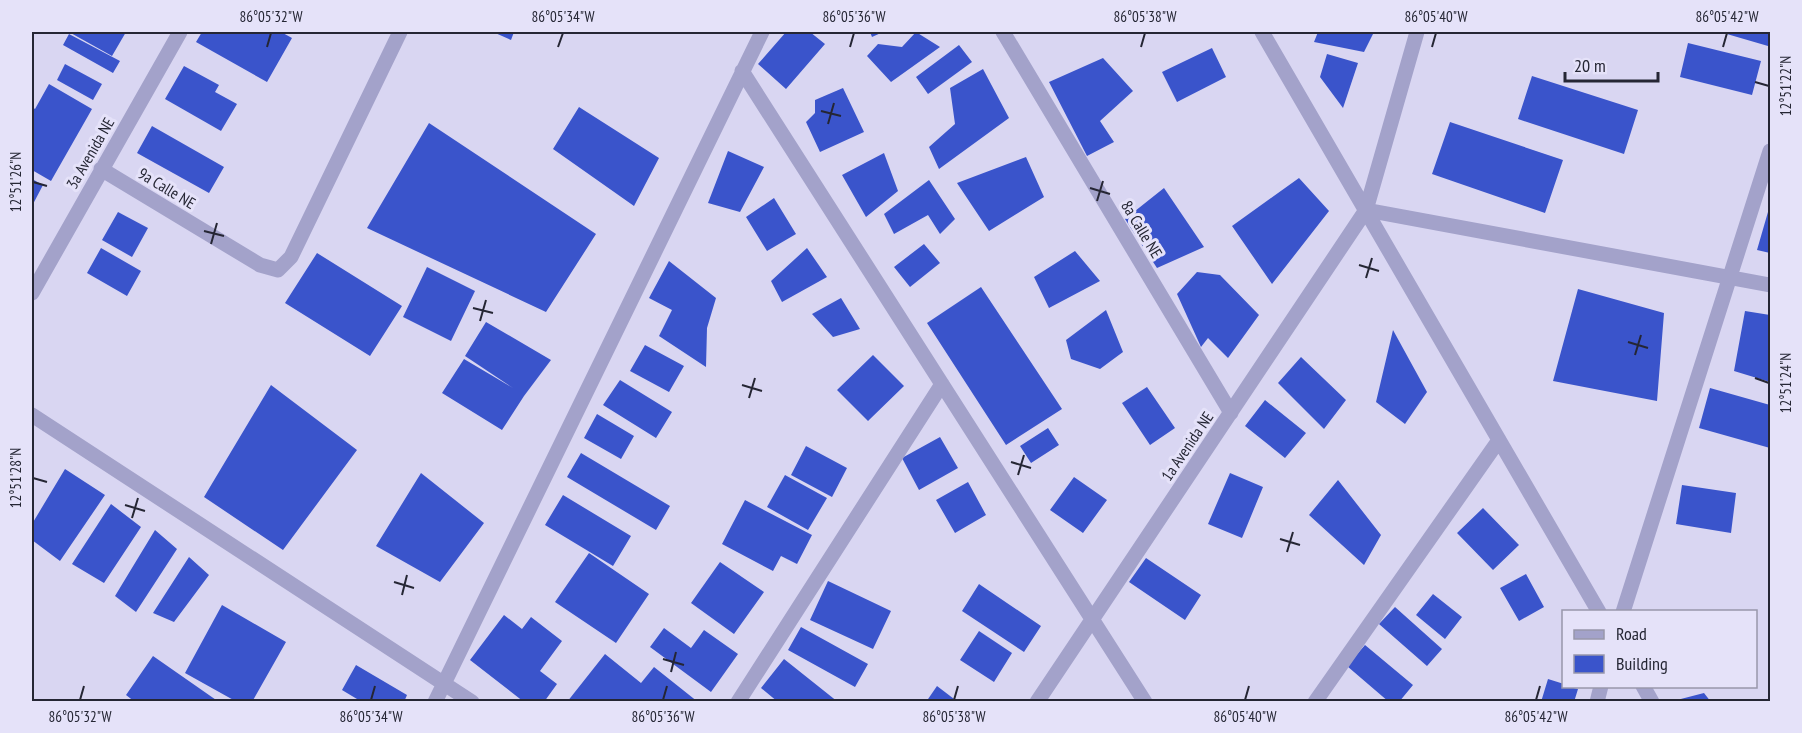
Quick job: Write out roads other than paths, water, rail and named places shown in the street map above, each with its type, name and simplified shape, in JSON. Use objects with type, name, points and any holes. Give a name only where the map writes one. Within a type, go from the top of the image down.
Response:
[{"type":"street","name":"3a Avenida NE","points":[[32,293],[180,32]]},
{"type":"street","name":"9a Calle NE","points":[[101,170],[260,265],[278,270],[291,257],[400,32]]},
{"type":"street","points":[[435,702],[762,32]]},
{"type":"street","name":"8a Calle NE","points":[[1003,32],[1232,413]]},
{"type":"street","points":[[1262,32],[1598,610]]},
{"type":"street","name":"1a Avenida NE","points":[[1037,702],[1366,210],[1417,32]]},
{"type":"street","points":[[742,70],[1145,702]]},
{"type":"street","points":[[1624,610],[1770,151]]},
{"type":"street","points":[[1366,210],[1770,285]]},
{"type":"street","points":[[738,702],[942,384]]},
{"type":"street","points":[[32,415],[472,702]]},
{"type":"street","points":[[1315,702],[1499,440]]},
{"type":"street","points":[[1644,688],[1652,702]]}]
